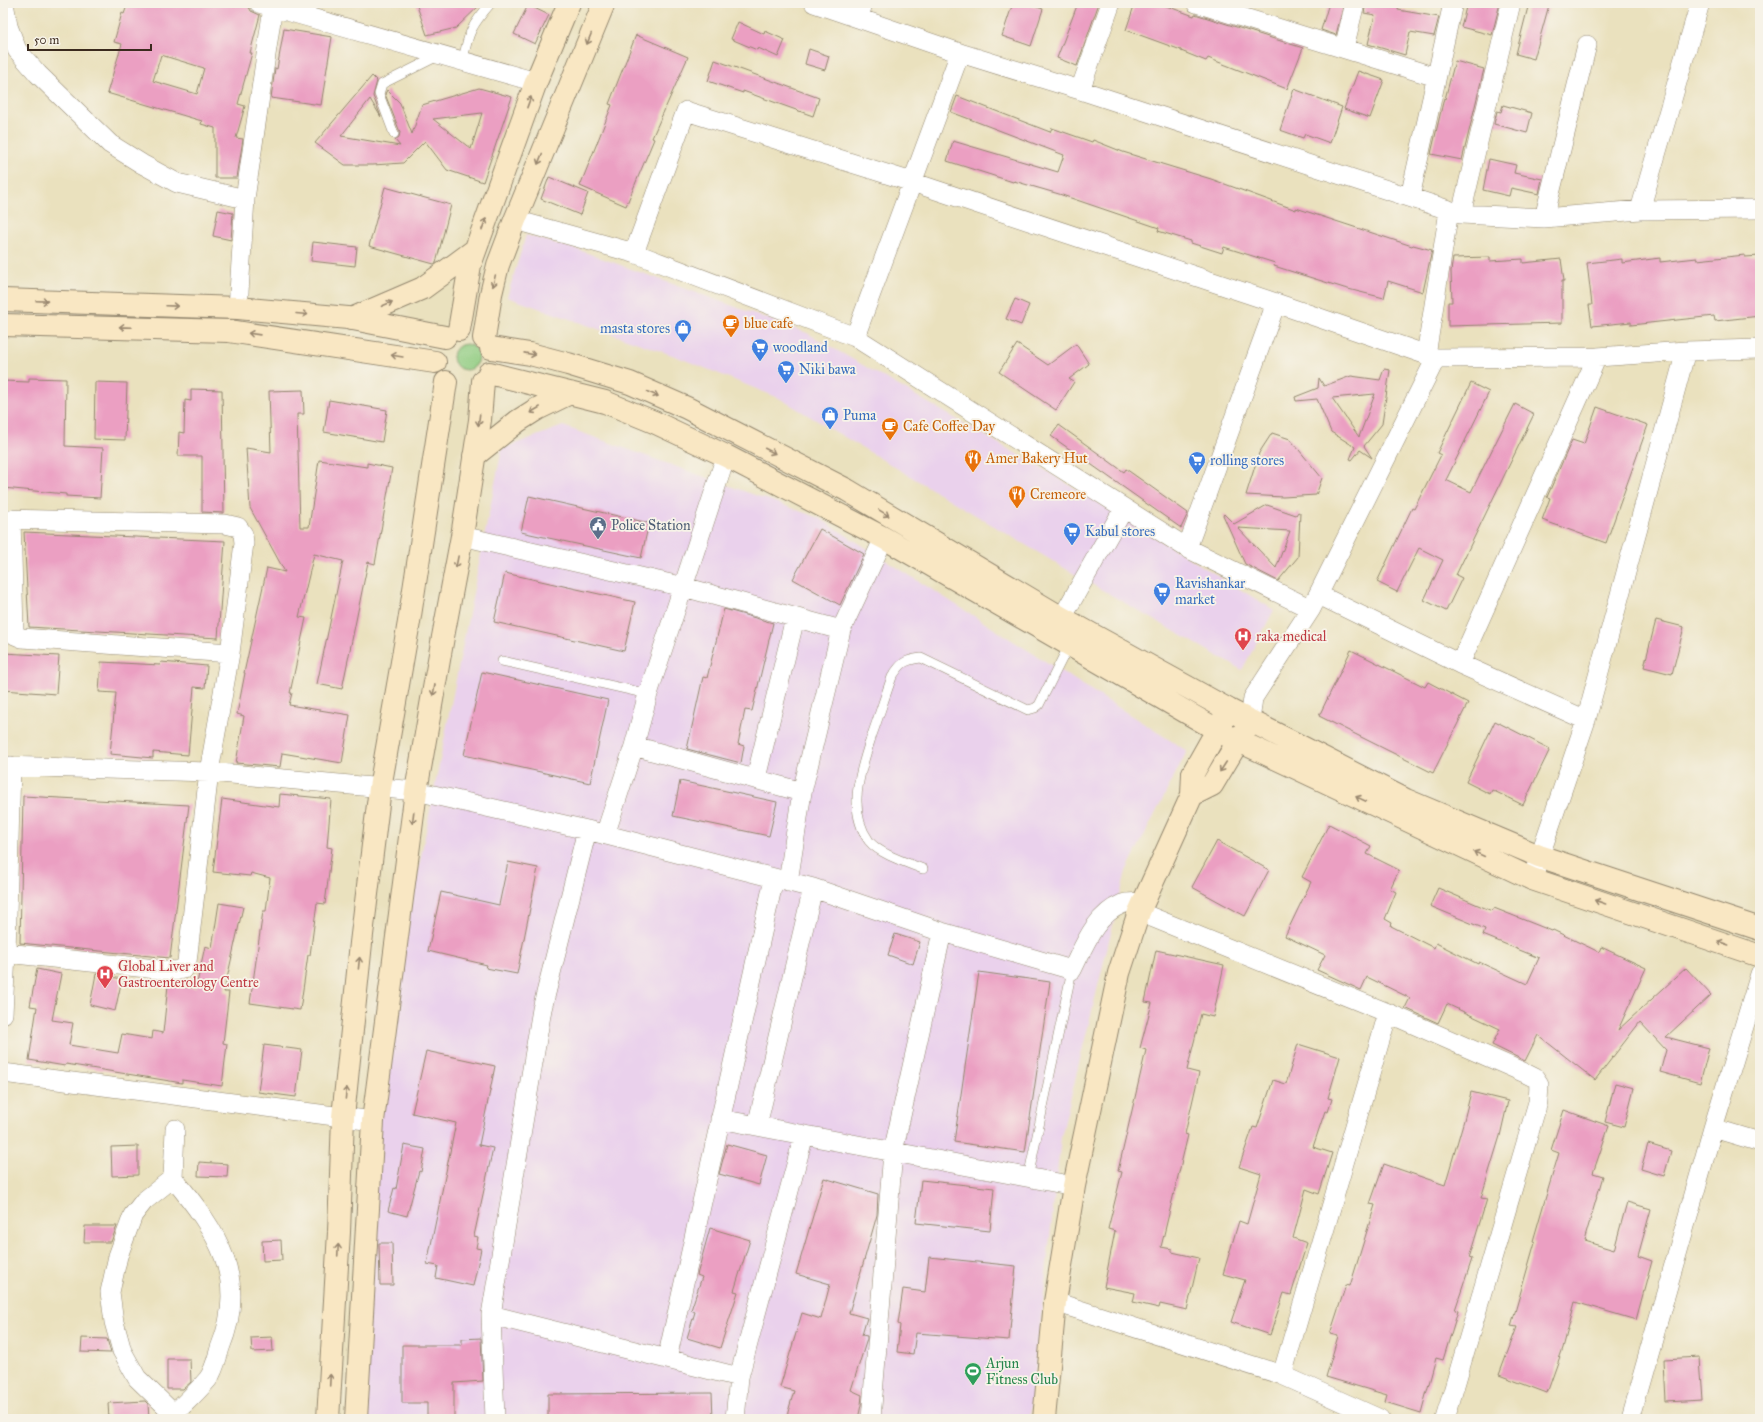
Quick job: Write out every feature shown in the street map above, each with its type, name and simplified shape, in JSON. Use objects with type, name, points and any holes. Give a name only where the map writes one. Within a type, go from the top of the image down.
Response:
[{"type":"main road","points":[[569,3],[536,82],[475,250],[452,333],[440,343],[435,362],[439,373],[446,382],[458,387],[471,387],[486,377],[570,393],[612,405],[654,422],[726,456],[884,538],[1239,742],[1532,879],[1760,956]]},
{"type":"main road","points":[[356,1419],[373,1121],[416,792],[462,536],[486,377],[493,361],[488,343],[491,294],[498,265],[514,220],[604,3]]},
{"type":"main road","points":[[351,319],[422,288],[475,250]]},
{"type":"main road","points":[[3,300],[238,308],[351,319],[452,333],[473,331],[488,343],[568,364],[630,383],[687,408],[847,490],[1062,618],[1250,721],[1406,800],[1539,856],[1760,929]]},
{"type":"main road","points":[[3,325],[229,331],[435,362]]},
{"type":"main road","points":[[328,1419],[339,1232],[343,1117],[361,943],[380,788],[409,622],[446,382]]},
{"type":"main road","points":[[474,456],[518,421],[536,409],[570,393]]},
{"type":"main road","points":[[1044,1419],[1055,1302],[1074,1186],[1119,973],[1141,907],[1192,795],[1193,773],[1216,730],[1230,710]]},
{"type":"main road","points":[[1192,795],[1212,785],[1239,742],[1250,721]]},
{"type":"street","points":[[4,3],[8,26],[17,50],[38,74],[110,144],[177,183],[245,199]]},
{"type":"street","points":[[814,3],[861,11],[960,53],[1080,90],[1455,212],[1544,218],[1640,210],[1760,209]]},
{"type":"street","points":[[1080,90],[1111,3]]},
{"type":"street","points":[[1196,3],[1436,77]]},
{"type":"street","points":[[1344,48],[1355,3]]},
{"type":"street","points":[[1410,197],[1453,3]]},
{"type":"street","points":[[1250,721],[1253,698],[1315,602],[1431,356],[1455,212],[1511,3]]},
{"type":"street","points":[[1640,210],[1700,3]]},
{"type":"street","points":[[238,308],[245,199],[266,5],[536,82]]},
{"type":"street","points":[[1544,218],[1587,46]]},
{"type":"street","points":[[855,337],[960,53]]},
{"type":"street","points":[[634,254],[686,111],[912,182],[1431,356],[1597,357],[1686,351],[1760,349]]},
{"type":"street","points":[[514,220],[634,254],[855,337],[1187,548],[1460,664],[1586,720]]},
{"type":"street","points":[[1187,548],[1276,303]]},
{"type":"street","points":[[1532,879],[1586,720],[1686,351]]},
{"type":"street","points":[[1460,664],[1597,357]]},
{"type":"street","points":[[605,835],[634,746],[648,694],[726,456]]},
{"type":"street","points":[[1062,618],[1124,508]]},
{"type":"street","points":[[6,953],[175,971],[184,970],[187,962],[209,772],[230,653],[244,543],[243,534],[238,527],[225,524],[7,519],[15,635],[22,638],[230,653]]},
{"type":"street","points":[[462,536],[684,587],[841,630]]},
{"type":"street","points":[[667,1359],[720,1119],[781,880],[841,630],[884,538]]},
{"type":"street","points":[[756,778],[795,618]]},
{"type":"street","points":[[1230,710],[1253,698]]},
{"type":"street","points":[[634,746],[756,778],[802,792]]},
{"type":"street","points":[[3,1014],[6,953],[7,766],[209,772],[416,792],[587,830],[813,888],[942,932],[1072,970],[1093,929],[1110,911],[1123,904],[1141,907],[1525,1073],[1535,1078],[1539,1084],[1538,1102],[1445,1419]]},
{"type":"street","points":[[495,1419],[491,1315],[542,1009],[587,830]]},
{"type":"street","points":[[758,1126],[813,888]]},
{"type":"street","points":[[870,1419],[893,1152],[942,932]]},
{"type":"street","points":[[1630,1419],[1713,1128],[1760,974]]},
{"type":"street","points":[[1282,1375],[1388,1013]]},
{"type":"street","points":[[3,1073],[373,1121]]},
{"type":"street","points":[[720,1119],[1074,1186]]},
{"type":"street","points":[[1713,1128],[1760,1142]]},
{"type":"street","points":[[173,1178],[144,1201],[133,1215],[118,1256],[110,1292],[114,1322],[122,1351],[137,1378],[174,1417],[209,1378],[226,1335],[232,1301],[231,1282],[224,1256],[211,1229],[198,1209],[173,1178],[175,1129]]},
{"type":"street","points":[[735,1419],[740,1377],[804,1135]]},
{"type":"street","points":[[1055,1302],[1282,1375],[1380,1419]]},
{"type":"street","points":[[491,1315],[740,1377]]},
{"type":"lane","points":[[463,61],[467,38],[472,27],[491,3]]},
{"type":"lane","points":[[394,134],[379,94],[382,84],[440,55]]},
{"type":"lane","points":[[923,870],[879,850],[870,842],[859,820],[857,801],[859,776],[892,677],[900,665],[908,659],[921,658],[1028,710],[1039,705],[1069,645]]},
{"type":"lane","points":[[502,661],[648,694]]},
{"type":"lane","points":[[1028,1178],[1072,970]]},
{"type":"shaded area","points":[[526,235],[579,250],[807,333],[1048,472],[1274,610],[1242,670],[1076,575],[779,398],[675,356],[507,297]]},
{"type":"shaded area","points":[[563,426],[819,518],[1187,751],[1126,871],[1061,1137],[1030,1419],[363,1419],[370,1114],[488,518],[502,449]]},
{"type":"green space","points":[[466,344],[475,348],[479,357],[475,366],[466,370],[457,366],[453,357],[457,348]]},
{"type":"building","points":[[128,3],[235,3],[249,7],[251,11],[260,15],[250,53],[252,53],[238,104],[245,106],[236,138],[243,139],[237,178],[215,178],[215,128],[201,124],[202,121],[107,93],[122,44],[114,42],[122,13],[124,14]],"holes":[[[161,55],[204,68],[197,94],[153,81]]]},
{"type":"building","points":[[416,3],[482,3],[456,28],[427,35]]},
{"type":"building","points":[[1013,3],[1025,3],[1043,9],[1031,46],[1002,36]]},
{"type":"building","points":[[1078,3],[1099,3],[1077,66],[1057,58]]},
{"type":"building","points":[[1135,3],[1158,3],[1194,16],[1195,14],[1303,48],[1287,89],[1208,58],[1206,61],[1181,50],[1126,30]]},
{"type":"building","points":[[1329,3],[1344,3],[1336,35],[1321,30]]},
{"type":"building","points":[[1366,3],[1399,3],[1398,10],[1439,17],[1434,36],[1410,32],[1405,55],[1368,44],[1375,15],[1364,13]]},
{"type":"building","points":[[1467,3],[1500,3],[1492,35],[1461,27]]},
{"type":"building","points":[[1529,3],[1549,5],[1534,59],[1516,54]]},
{"type":"building","points":[[528,5],[549,15],[535,44],[514,34]]},
{"type":"building","points":[[738,22],[764,34],[765,31],[785,40],[778,57],[758,48],[757,50],[731,39]]},
{"type":"building","points":[[284,29],[332,37],[321,105],[271,98],[275,68],[277,69]]},
{"type":"building","points":[[636,35],[688,57],[652,138],[654,139],[626,206],[580,186],[612,105],[609,104]]},
{"type":"building","points":[[809,49],[829,56],[825,70],[805,64]]},
{"type":"building","points":[[715,60],[819,98],[813,116],[743,91],[743,93],[708,81]]},
{"type":"building","points":[[1455,61],[1484,69],[1462,160],[1431,154],[1444,98],[1445,99]]},
{"type":"building","points":[[1358,71],[1384,80],[1370,118],[1344,109]]},
{"type":"building","points":[[372,76],[377,81],[373,96],[381,117],[370,99],[341,136],[400,146],[395,140],[399,137],[400,132],[385,94],[387,90],[400,103],[412,134],[422,105],[479,88],[512,97],[483,182],[447,170],[425,141],[403,163],[373,165],[345,165],[315,143]],"holes":[[[482,113],[471,149],[433,119]]]},
{"type":"building","points":[[1294,89],[1342,107],[1330,143],[1305,134],[1303,138],[1280,130]]},
{"type":"building","points":[[957,96],[1050,132],[1052,128],[1092,142],[1093,140],[1123,152],[1211,179],[1296,210],[1296,208],[1412,246],[1432,250],[1423,292],[1388,281],[1384,298],[1344,288],[1274,266],[1275,263],[1224,247],[1222,253],[1191,243],[1191,241],[1158,231],[1159,228],[1059,194],[1014,181],[1013,182],[947,161],[953,141],[1058,172],[1064,155],[951,112]]},
{"type":"building","points":[[1503,105],[1532,113],[1527,133],[1494,124],[1497,111],[1501,112]]},
{"type":"building","points":[[1489,159],[1516,165],[1514,173],[1542,179],[1539,194],[1511,188],[1509,196],[1483,190]]},
{"type":"building","points":[[549,177],[588,193],[580,215],[541,199]]},
{"type":"building","points":[[385,187],[451,205],[436,263],[434,264],[369,246]]},
{"type":"building","points":[[218,210],[233,213],[231,240],[213,236]]},
{"type":"building","points":[[313,242],[357,247],[355,266],[311,261]]},
{"type":"building","points":[[1745,255],[1745,257],[1760,256],[1760,316],[1715,321],[1714,316],[1631,325],[1631,322],[1592,326],[1589,305],[1592,305],[1587,263],[1622,259],[1622,263],[1660,258],[1660,262]]},
{"type":"building","points":[[1490,257],[1490,261],[1523,259],[1523,263],[1561,259],[1564,281],[1562,281],[1562,323],[1448,326],[1448,302],[1452,302],[1451,271],[1453,258]]},
{"type":"building","points":[[1015,299],[1029,305],[1021,325],[1006,319]]},
{"type":"building","points":[[1017,344],[1048,365],[1076,344],[1089,364],[1069,379],[1074,382],[1056,410],[999,372]]},
{"type":"building","points":[[1384,369],[1390,370],[1382,424],[1364,446],[1372,458],[1360,450],[1352,460],[1350,459],[1355,447],[1331,432],[1317,399],[1296,401],[1295,397],[1318,388],[1319,378],[1324,386],[1351,376],[1380,380]],"holes":[[[1375,394],[1359,437],[1332,398]]]},
{"type":"building","points":[[29,378],[66,379],[65,446],[103,448],[100,498],[66,496],[66,494],[3,488],[3,381],[29,382]]},
{"type":"building","points":[[95,382],[127,383],[125,440],[94,439]]},
{"type":"building","points":[[1471,383],[1489,392],[1446,480],[1471,492],[1515,404],[1534,414],[1456,575],[1462,578],[1446,611],[1424,600],[1443,560],[1419,548],[1397,592],[1377,582],[1412,508],[1414,509],[1441,455],[1437,453]]},
{"type":"building","points":[[191,389],[222,390],[224,513],[202,512],[202,456],[178,456],[179,432],[184,433],[185,400],[191,401]]},
{"type":"building","points":[[303,390],[304,414],[297,414],[300,527],[309,527],[319,460],[367,467],[367,463],[392,468],[375,564],[368,562],[342,689],[317,684],[343,561],[314,554],[299,617],[306,618],[290,693],[292,693],[289,705],[350,715],[342,763],[282,753],[280,767],[236,763],[244,716],[237,714],[244,673],[267,568],[285,572],[250,508],[246,448],[271,452],[269,391]]},
{"type":"building","points":[[329,400],[387,410],[382,442],[324,432]]},
{"type":"building","points":[[1597,407],[1648,425],[1606,543],[1542,520],[1550,498],[1547,497],[1572,440],[1584,444]]},
{"type":"building","points":[[1059,425],[1124,472],[1126,469],[1188,513],[1181,528],[1051,436]]},
{"type":"building","points":[[1272,433],[1290,439],[1322,478],[1316,495],[1283,497],[1246,495],[1259,453]]},
{"type":"building","points":[[529,496],[649,523],[641,558],[521,532]]},
{"type":"building","points":[[1267,505],[1296,515],[1298,512],[1300,513],[1298,557],[1278,581],[1245,564],[1223,515],[1224,514],[1234,524]],"holes":[[[1238,528],[1290,531],[1276,568]]]},
{"type":"building","points":[[820,529],[864,554],[840,605],[793,579]]},
{"type":"building","points":[[24,532],[225,541],[218,638],[29,627]]},
{"type":"building","points":[[505,573],[635,602],[624,651],[494,622]]},
{"type":"building","points":[[724,609],[773,623],[752,711],[745,710],[738,744],[744,746],[741,763],[687,749],[703,677],[707,678]]},
{"type":"building","points":[[1656,620],[1684,627],[1672,674],[1644,667]]},
{"type":"building","points":[[1351,650],[1425,687],[1428,682],[1468,703],[1433,773],[1319,716]]},
{"type":"building","points":[[3,653],[59,656],[56,694],[3,690]]},
{"type":"building","points":[[101,662],[160,665],[161,662],[207,666],[205,688],[194,687],[188,755],[153,752],[153,758],[110,754],[116,693],[99,692]]},
{"type":"building","points":[[482,672],[608,700],[590,783],[464,755]]},
{"type":"building","points":[[1495,721],[1550,749],[1523,805],[1492,790],[1490,794],[1466,782]]},
{"type":"building","points":[[680,781],[777,802],[769,836],[673,816]]},
{"type":"building","points":[[280,794],[331,799],[327,847],[332,848],[325,904],[317,903],[310,955],[308,955],[300,1010],[250,1003],[263,911],[266,911],[270,878],[251,873],[250,876],[213,872],[222,799],[279,807]]},
{"type":"building","points":[[23,796],[189,805],[170,958],[20,943]]},
{"type":"building","points":[[1329,824],[1371,846],[1367,854],[1399,870],[1390,889],[1396,892],[1385,919],[1392,923],[1391,926],[1434,948],[1436,943],[1478,964],[1479,962],[1527,984],[1539,958],[1483,935],[1485,929],[1430,906],[1438,888],[1492,911],[1494,908],[1552,931],[1553,930],[1599,952],[1601,947],[1646,968],[1618,1030],[1686,968],[1711,995],[1666,1037],[1709,1048],[1700,1083],[1660,1072],[1666,1050],[1640,1022],[1595,1080],[1538,1035],[1525,1061],[1492,1045],[1500,1029],[1447,1004],[1438,1023],[1405,1008],[1410,998],[1367,977],[1361,990],[1317,970],[1325,955],[1285,936],[1311,882],[1302,877]]},
{"type":"building","points":[[1217,841],[1269,870],[1245,916],[1192,887]]},
{"type":"building","points":[[508,862],[538,868],[517,974],[486,968],[487,965],[428,951],[441,892],[499,905]]},
{"type":"building","points":[[219,903],[243,907],[224,992],[229,992],[223,1043],[227,1044],[222,1086],[182,1080],[182,1083],[66,1064],[65,1066],[29,1060],[37,1007],[30,1006],[37,969],[61,974],[52,1020],[73,1023],[69,1045],[118,1053],[122,1034],[152,1039],[153,1031],[163,1033],[168,985],[196,988],[205,946],[212,948]]},
{"type":"building","points":[[895,934],[920,942],[913,964],[888,955]]},
{"type":"building","points":[[1156,950],[1224,965],[1213,1017],[1201,1014],[1187,1070],[1199,1073],[1185,1134],[1188,1135],[1161,1247],[1172,1249],[1172,1252],[1199,1258],[1187,1310],[1160,1304],[1159,1308],[1133,1302],[1135,1293],[1104,1287],[1115,1231],[1108,1229],[1122,1172],[1118,1171],[1146,1050],[1140,1048],[1152,1003],[1145,1002]]},
{"type":"building","points":[[979,972],[1050,982],[1025,1152],[954,1142]]},
{"type":"building","points":[[96,974],[122,979],[115,1011],[90,1005]]},
{"type":"building","points":[[1298,1044],[1340,1057],[1328,1098],[1332,1099],[1328,1112],[1325,1111],[1313,1147],[1332,1153],[1319,1194],[1306,1189],[1293,1238],[1307,1243],[1291,1295],[1284,1293],[1270,1335],[1231,1322],[1245,1280],[1223,1274],[1239,1221],[1247,1224],[1261,1174],[1239,1167],[1253,1127],[1257,1128],[1273,1080],[1286,1084]]},
{"type":"building","points":[[264,1045],[302,1050],[296,1097],[258,1092]]},
{"type":"building","points":[[426,1051],[495,1066],[479,1145],[493,1148],[474,1236],[478,1237],[476,1248],[481,1249],[473,1286],[436,1278],[438,1266],[427,1264],[456,1123],[412,1113]]},
{"type":"building","points":[[1615,1083],[1634,1088],[1624,1127],[1605,1122]]},
{"type":"building","points":[[1471,1092],[1508,1101],[1500,1136],[1481,1198],[1487,1199],[1469,1258],[1472,1259],[1455,1310],[1458,1311],[1443,1360],[1436,1358],[1421,1413],[1385,1402],[1387,1395],[1326,1377],[1338,1336],[1330,1334],[1346,1285],[1350,1286],[1375,1205],[1370,1204],[1384,1164],[1445,1185]]},
{"type":"building","points":[[1564,1110],[1609,1126],[1593,1173],[1603,1176],[1584,1241],[1614,1250],[1627,1202],[1651,1209],[1638,1256],[1652,1261],[1636,1320],[1575,1302],[1563,1348],[1547,1393],[1499,1375],[1517,1327],[1511,1326],[1535,1242],[1533,1241],[1559,1153],[1551,1150]]},
{"type":"building","points":[[727,1144],[767,1155],[759,1185],[719,1174]]},
{"type":"building","points":[[1648,1144],[1671,1151],[1664,1176],[1641,1169]]},
{"type":"building","points":[[404,1145],[425,1149],[421,1172],[419,1171],[407,1216],[388,1211],[394,1188],[396,1189]]},
{"type":"building","points":[[138,1146],[138,1175],[112,1176],[111,1147]]},
{"type":"building","points":[[199,1162],[228,1164],[227,1177],[198,1176]]},
{"type":"building","points":[[824,1178],[878,1194],[877,1215],[849,1313],[867,1318],[862,1335],[867,1336],[867,1339],[851,1390],[862,1395],[861,1405],[858,1419],[786,1419],[794,1391],[780,1387],[802,1313],[821,1319],[830,1284],[796,1274]]},
{"type":"building","points":[[921,1180],[994,1188],[990,1231],[916,1223]]},
{"type":"building","points":[[85,1226],[117,1226],[111,1242],[84,1242]]},
{"type":"building","points":[[710,1228],[750,1240],[734,1291],[738,1292],[720,1348],[687,1338],[695,1312],[691,1310],[702,1277],[697,1275]]},
{"type":"building","points":[[281,1240],[282,1260],[263,1261],[262,1241]]},
{"type":"building","points":[[379,1243],[392,1243],[393,1285],[380,1285]]},
{"type":"building","points":[[929,1257],[1016,1266],[1009,1340],[916,1333],[913,1354],[897,1352],[900,1325],[898,1324],[903,1289],[925,1292]]},
{"type":"building","points":[[272,1337],[273,1351],[252,1352],[251,1338]]},
{"type":"building","points":[[82,1338],[107,1339],[111,1353],[81,1352]]},
{"type":"building","points":[[481,1338],[483,1381],[454,1383],[454,1419],[427,1419],[427,1403],[402,1403],[402,1345],[462,1345],[462,1339]]},
{"type":"building","points":[[1699,1357],[1702,1400],[1666,1402],[1664,1359]]},
{"type":"building","points":[[167,1359],[190,1359],[191,1382],[183,1389],[167,1389]]},
{"type":"building","points":[[712,1393],[713,1419],[548,1419],[548,1394]]},
{"type":"building","points":[[145,1401],[148,1404],[149,1419],[109,1419],[108,1403]]},
{"type":"place","name":"blue cafe","points":[[731,338]]},
{"type":"place","name":"masta stores","points":[[683,343]]},
{"type":"place","name":"woodland","points":[[760,362]]},
{"type":"place","name":"Niki bawa","points":[[786,384]]},
{"type":"place","name":"Puma","points":[[830,430]]},
{"type":"place","name":"Cafe Coffee Day","points":[[890,441]]},
{"type":"place","name":"Amer Bakery Hut","points":[[973,473]]},
{"type":"place","name":"rolling stores","points":[[1197,475]]},
{"type":"place","name":"Cremeore","points":[[1017,509]]},
{"type":"place","name":"Police Station","points":[[598,540]]},
{"type":"place","name":"Kabul stores","points":[[1072,546]]},
{"type":"place","name":"Ravishankar market","points":[[1162,606]]},
{"type":"place","name":"raka medical","points":[[1243,651]]},
{"type":"place","name":"Global Liver and Gastroenterology Centre","points":[[105,989]]},
{"type":"place","name":"Arjun Fitness Club","points":[[973,1386]]}]
